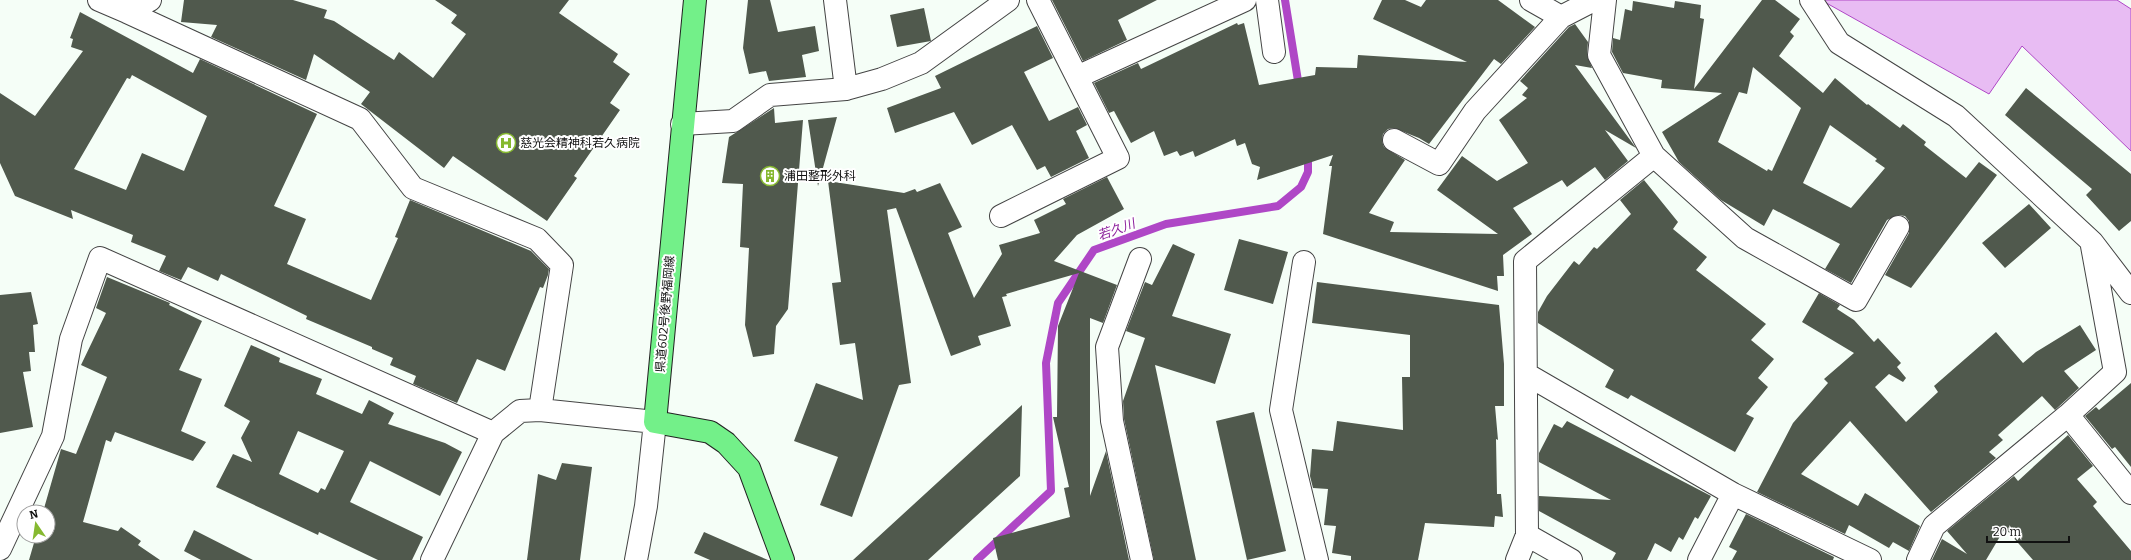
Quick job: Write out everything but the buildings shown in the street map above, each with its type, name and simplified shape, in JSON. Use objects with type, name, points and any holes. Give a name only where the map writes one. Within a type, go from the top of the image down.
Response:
[{"type":"main road","name":"県道602号後野福岡線","points":[[655,422],[682,124],[695,0]]},
{"type":"main road","points":[[655,422],[710,432],[726,443],[749,468],[781,559]]},
{"type":"street","points":[[98,0],[360,119],[413,188],[537,239],[562,265],[540,410]]},
{"type":"street","points":[[127,12],[150,0]]},
{"type":"street","points":[[835,0],[846,89]]},
{"type":"street","points":[[682,124],[733,121],[770,96],[846,89],[882,79],[921,63],[1008,0]]},
{"type":"street","points":[[1001,216],[1118,158],[1038,0]]},
{"type":"street","points":[[1077,77],[1245,0]]},
{"type":"street","points":[[1267,0],[1274,52]]},
{"type":"street","points":[[1531,0],[1561,17]]},
{"type":"street","points":[[1394,140],[1439,164],[1475,111],[1561,17],[1594,0]]},
{"type":"street","points":[[1605,0],[1599,54],[1654,156],[1745,238],[1856,300],[1898,227]]},
{"type":"street","points":[[1811,0],[1840,43],[1956,116],[2092,242],[2131,293]]},
{"type":"street","points":[[1517,560],[1527,535],[1525,261],[1654,156]]},
{"type":"street","points":[[1918,560],[1934,526],[2068,415],[2115,372],[2092,242]]},
{"type":"street","points":[[0,549],[53,436],[71,339],[100,258],[493,433]]},
{"type":"street","points":[[1140,259],[1107,347],[1112,421],[1142,560]]},
{"type":"street","points":[[1304,262],[1281,410],[1317,560]]},
{"type":"street","points":[[1526,374],[1733,494],[1870,560]]},
{"type":"street","points":[[432,560],[493,433],[520,411],[540,410],[655,422],[646,506],[636,560]]},
{"type":"street","points":[[2068,415],[2131,493]]},
{"type":"street","points":[[1699,560],[1733,494]]},
{"type":"street","points":[[1527,535],[1571,560]]},
{"type":"shaded area","points":[[1821,0],[2117,0],[2131,9],[2131,151],[2022,46],[1989,94]]},
{"type":"waterway","name":"若久川","points":[[1285,0],[1299,87]]},
{"type":"waterway","name":"若久川","points":[[977,560],[1051,491],[1046,363],[1058,303],[1094,250],[1166,224],[1278,206],[1301,187],[1308,172],[1308,152]]},
{"type":"place","name":"慈光会精神科若久病院","points":[[506,143]]},
{"type":"place","name":"浦田整形外科","points":[[770,176]]}]
